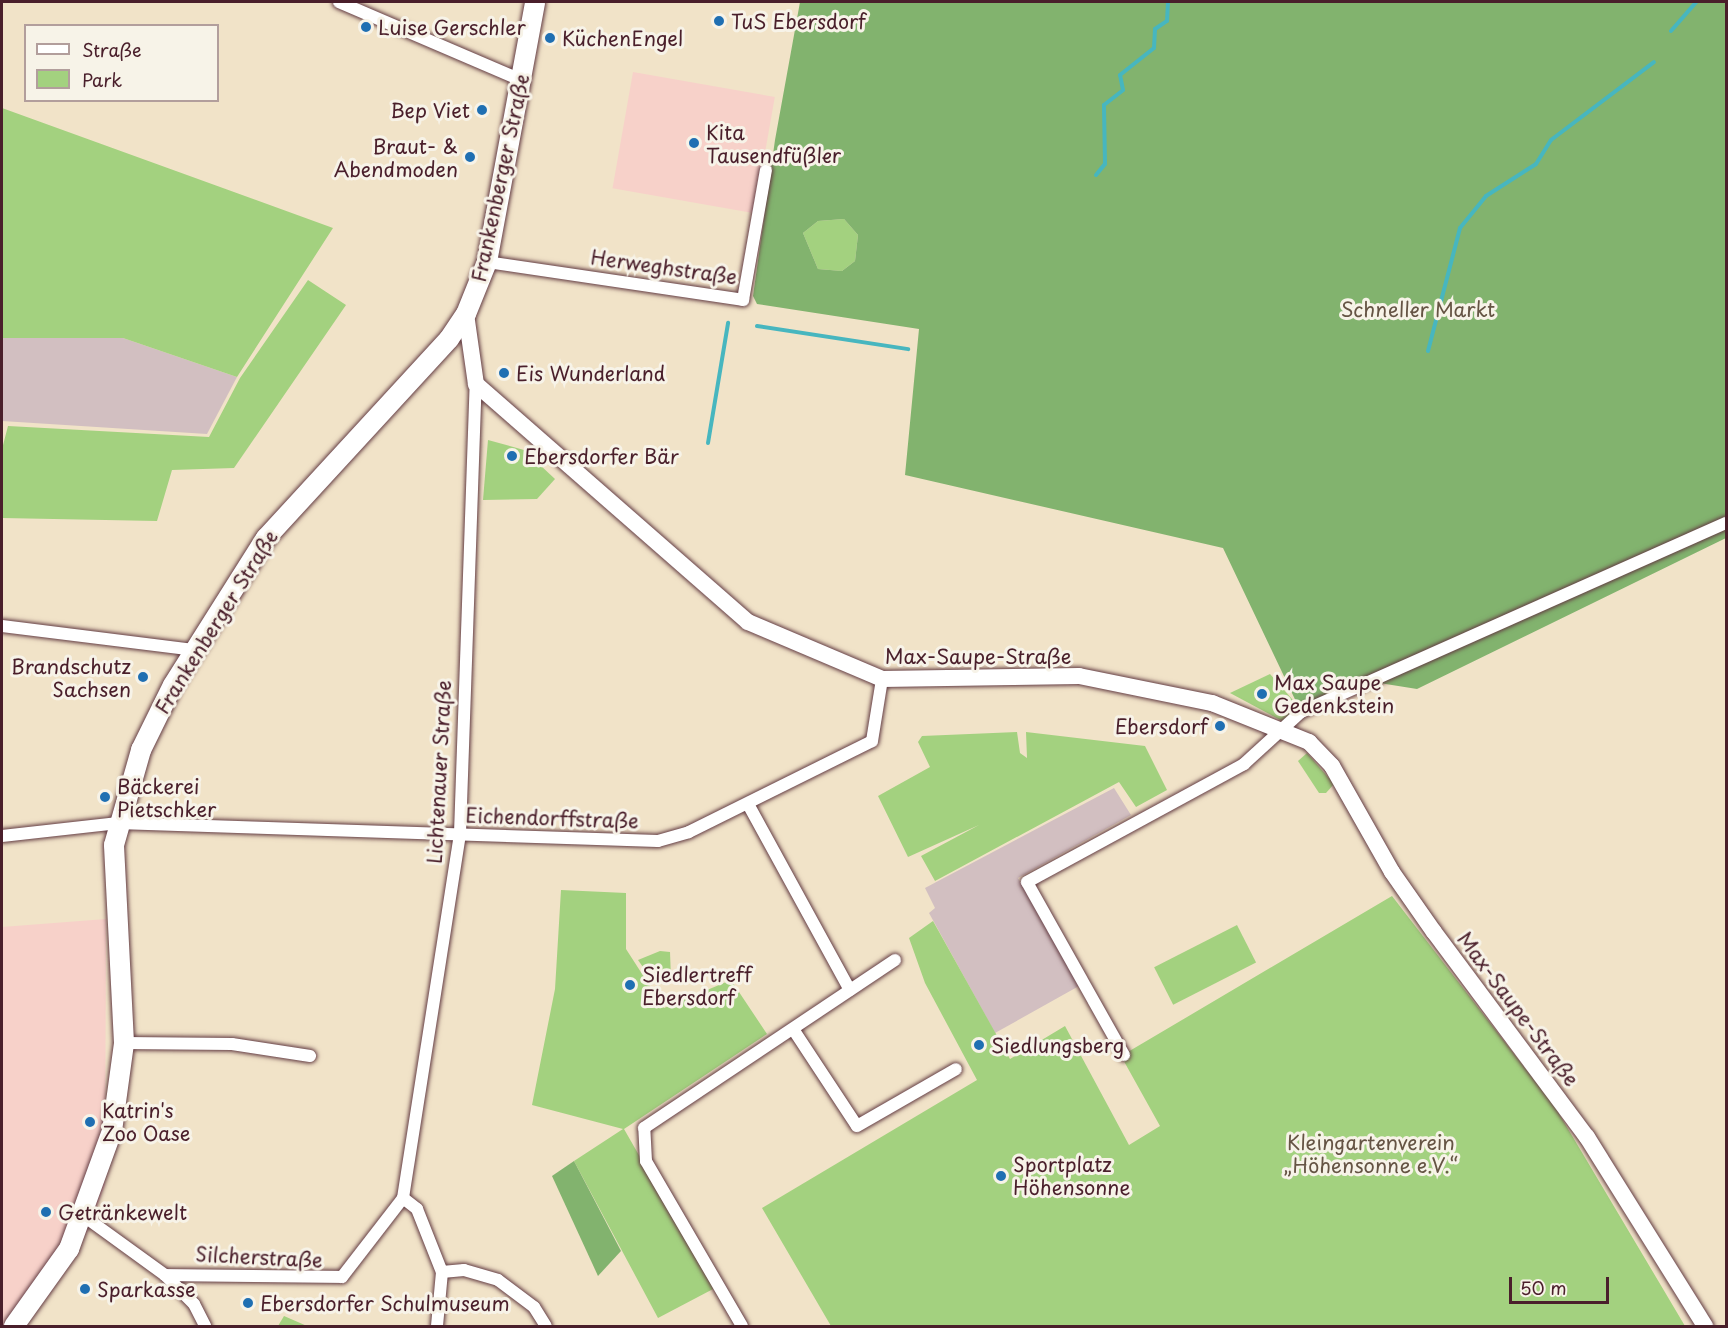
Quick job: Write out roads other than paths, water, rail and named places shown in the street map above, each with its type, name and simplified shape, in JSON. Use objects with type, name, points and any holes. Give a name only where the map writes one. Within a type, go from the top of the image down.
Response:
[{"type":"main road","name":"Frankenberger Straße","points":[[14,1326],[50,1282],[85,1217],[112,1131],[124,1043],[113,878],[118,823],[141,750],[194,650],[281,518],[444,345],[466,314],[487,262],[536,2]]},
{"type":"street","points":[[339,2],[521,80]]},
{"type":"street","name":"Herweghstraße","points":[[487,262],[743,300],[766,170]]},
{"type":"street","name":"Lichtenauer Straße","points":[[403,1198],[460,833],[476,384],[466,314]]},
{"type":"street","name":"Max-Saupe-Straße","points":[[476,384],[748,622],[882,679],[1079,676],[1212,703],[1310,742],[1332,766],[1392,872],[1587,1137],[1705,1326]]},
{"type":"street","points":[[1124,1055],[1027,882],[1244,764],[1284,733],[1301,712],[1372,676],[1726,524]]},
{"type":"street","points":[[2,626],[194,650]]},
{"type":"street","name":"Eichendorffstraße","points":[[2,836],[118,823],[658,841],[748,804],[873,741],[882,679]]},
{"type":"street","points":[[748,804],[850,990]]},
{"type":"street","points":[[742,1326],[646,1161],[644,1128],[894,960]]},
{"type":"street","points":[[793,1029],[857,1126],[956,1070]]},
{"type":"street","points":[[124,1043],[232,1044],[310,1056]]},
{"type":"street","points":[[403,1198],[417,1209],[442,1272],[437,1326]]},
{"type":"street","name":"Silcherstraße","points":[[165,1275],[332,1280],[351,1273],[403,1198]]},
{"type":"street","points":[[85,1217],[165,1275],[194,1304],[205,1326]]},
{"type":"street","points":[[442,1272],[464,1270],[498,1280],[534,1307],[546,1326]]},
{"type":"waterway","points":[[1096,175],[1105,164],[1104,105],[1123,90],[1120,75],[1154,48],[1155,29],[1167,21],[1168,2]]},
{"type":"waterway","points":[[1671,31],[1696,2]]},
{"type":"waterway","points":[[1428,351],[1460,228],[1486,196],[1536,164],[1551,140],[1654,62]]},
{"type":"waterway","points":[[708,443],[728,323]]},
{"type":"waterway","points":[[757,326],[908,349]]},
{"type":"place","name":"TuS Ebersdorf","points":[[719,21]]},
{"type":"place","name":"Luise Gerschler","points":[[366,27]]},
{"type":"place","name":"KüchenEngel","points":[[550,38]]},
{"type":"place","name":"Bep Viet","points":[[482,110]]},
{"type":"place","name":"Kita Tausendfüßler","points":[[694,143]]},
{"type":"place","name":"Braut- & Abendmoden","points":[[470,157]]},
{"type":"place","name":"Eis Wunderland","points":[[504,373]]},
{"type":"place","name":"Ebersdorfer Bär","points":[[512,456]]},
{"type":"place","name":"Brandschutz Sachsen","points":[[143,677]]},
{"type":"place","name":"Max Saupe Gedenkstein","points":[[1262,694]]},
{"type":"place","name":"Ebersdorf","points":[[1220,726]]},
{"type":"place","name":"Bäckerei Pietschker","points":[[105,797]]},
{"type":"place","name":"Siedlertreff Ebersdorf","points":[[630,985]]},
{"type":"place","name":"Siedlungsberg","points":[[979,1045]]},
{"type":"place","name":"Katrin's Zoo Oase","points":[[90,1122]]},
{"type":"place","name":"Sportplatz Höhensonne","points":[[1001,1176]]},
{"type":"place","name":"Getränkewelt","points":[[46,1212]]},
{"type":"place","name":"Sparkasse","points":[[85,1289]]},
{"type":"place","name":"Ebersdorfer Schulmuseum","points":[[248,1303]]},
{"type":"park label","name":"Schneller Markt","points":[[1418,309]]},
{"type":"park label","name":"Kleingartenverein „Höhensonne e.V.“","points":[[1371,1154]]}]
